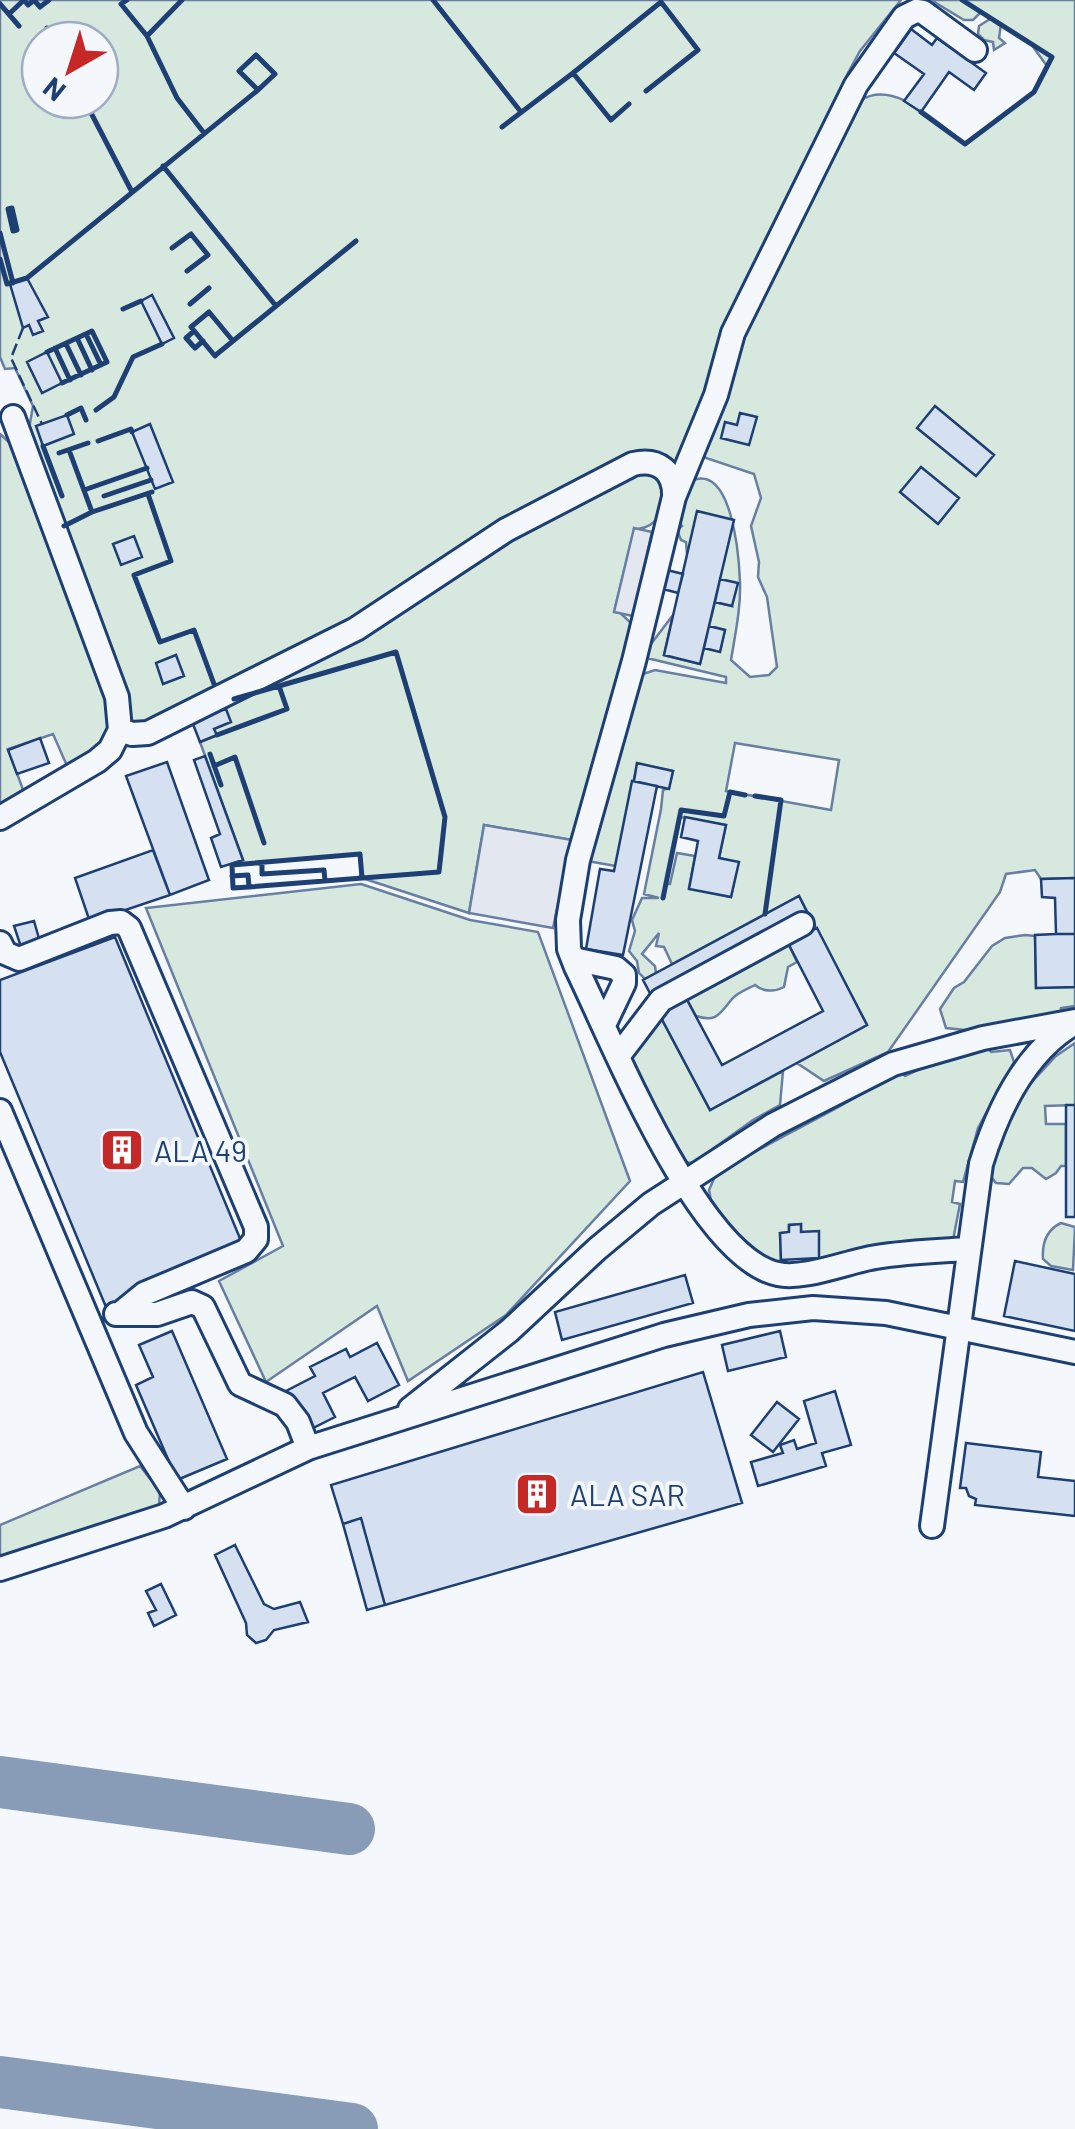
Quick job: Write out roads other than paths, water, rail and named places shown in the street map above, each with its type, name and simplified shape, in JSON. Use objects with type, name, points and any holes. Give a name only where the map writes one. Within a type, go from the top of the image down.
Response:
[{"type":"lane","points":[[968,1248],[874,1257],[792,1274],[777,1274],[742,1255],[683,1182],[604,1025],[603,1001],[573,959],[568,920],[575,873],[634,661],[674,497],[716,395],[733,332],[839,114],[904,17],[916,11],[929,15],[975,50]]},
{"type":"lane","points":[[0,818],[96,761],[110,750],[120,730],[118,697],[13,418]]},
{"type":"lane","points":[[120,730],[132,734],[148,732],[356,629],[506,530],[633,464],[648,462],[661,466],[672,478],[674,497]]},
{"type":"lane","points":[[0,943],[8,956],[19,959],[110,923],[121,922],[129,928],[256,1228],[256,1238],[246,1251],[144,1294],[122,1312],[90,1326]]},
{"type":"lane","points":[[603,1001],[639,1006],[661,1000],[802,924]]},
{"type":"lane","points":[[573,959],[622,972],[625,981],[603,1001]]},
{"type":"lane","points":[[618,1055],[661,1000]]},
{"type":"lane","points":[[400,1417],[488,1348],[597,1249],[683,1182],[810,1104],[893,1064],[983,1038],[1075,1022]]},
{"type":"lane","points":[[932,1526],[981,1164],[996,1120],[1031,1062],[1075,1022]]},
{"type":"lane","points":[[0,1111],[136,1433],[184,1508]]},
{"type":"lane","points":[[122,1312],[157,1314],[192,1302],[203,1307],[240,1384],[285,1405],[298,1422],[308,1448]]},
{"type":"lane","points":[[0,1569],[184,1508],[308,1448],[400,1417],[664,1336],[770,1312],[813,1308],[861,1310],[1075,1352]]},
{"type":"lane","points":[[488,1348],[481,1369],[487,1380],[500,1386]]},
{"type":"place","name":"ALA 49","points":[[122,1150]]},
{"type":"place","name":"ALA SAR","points":[[537,1494]]}]
